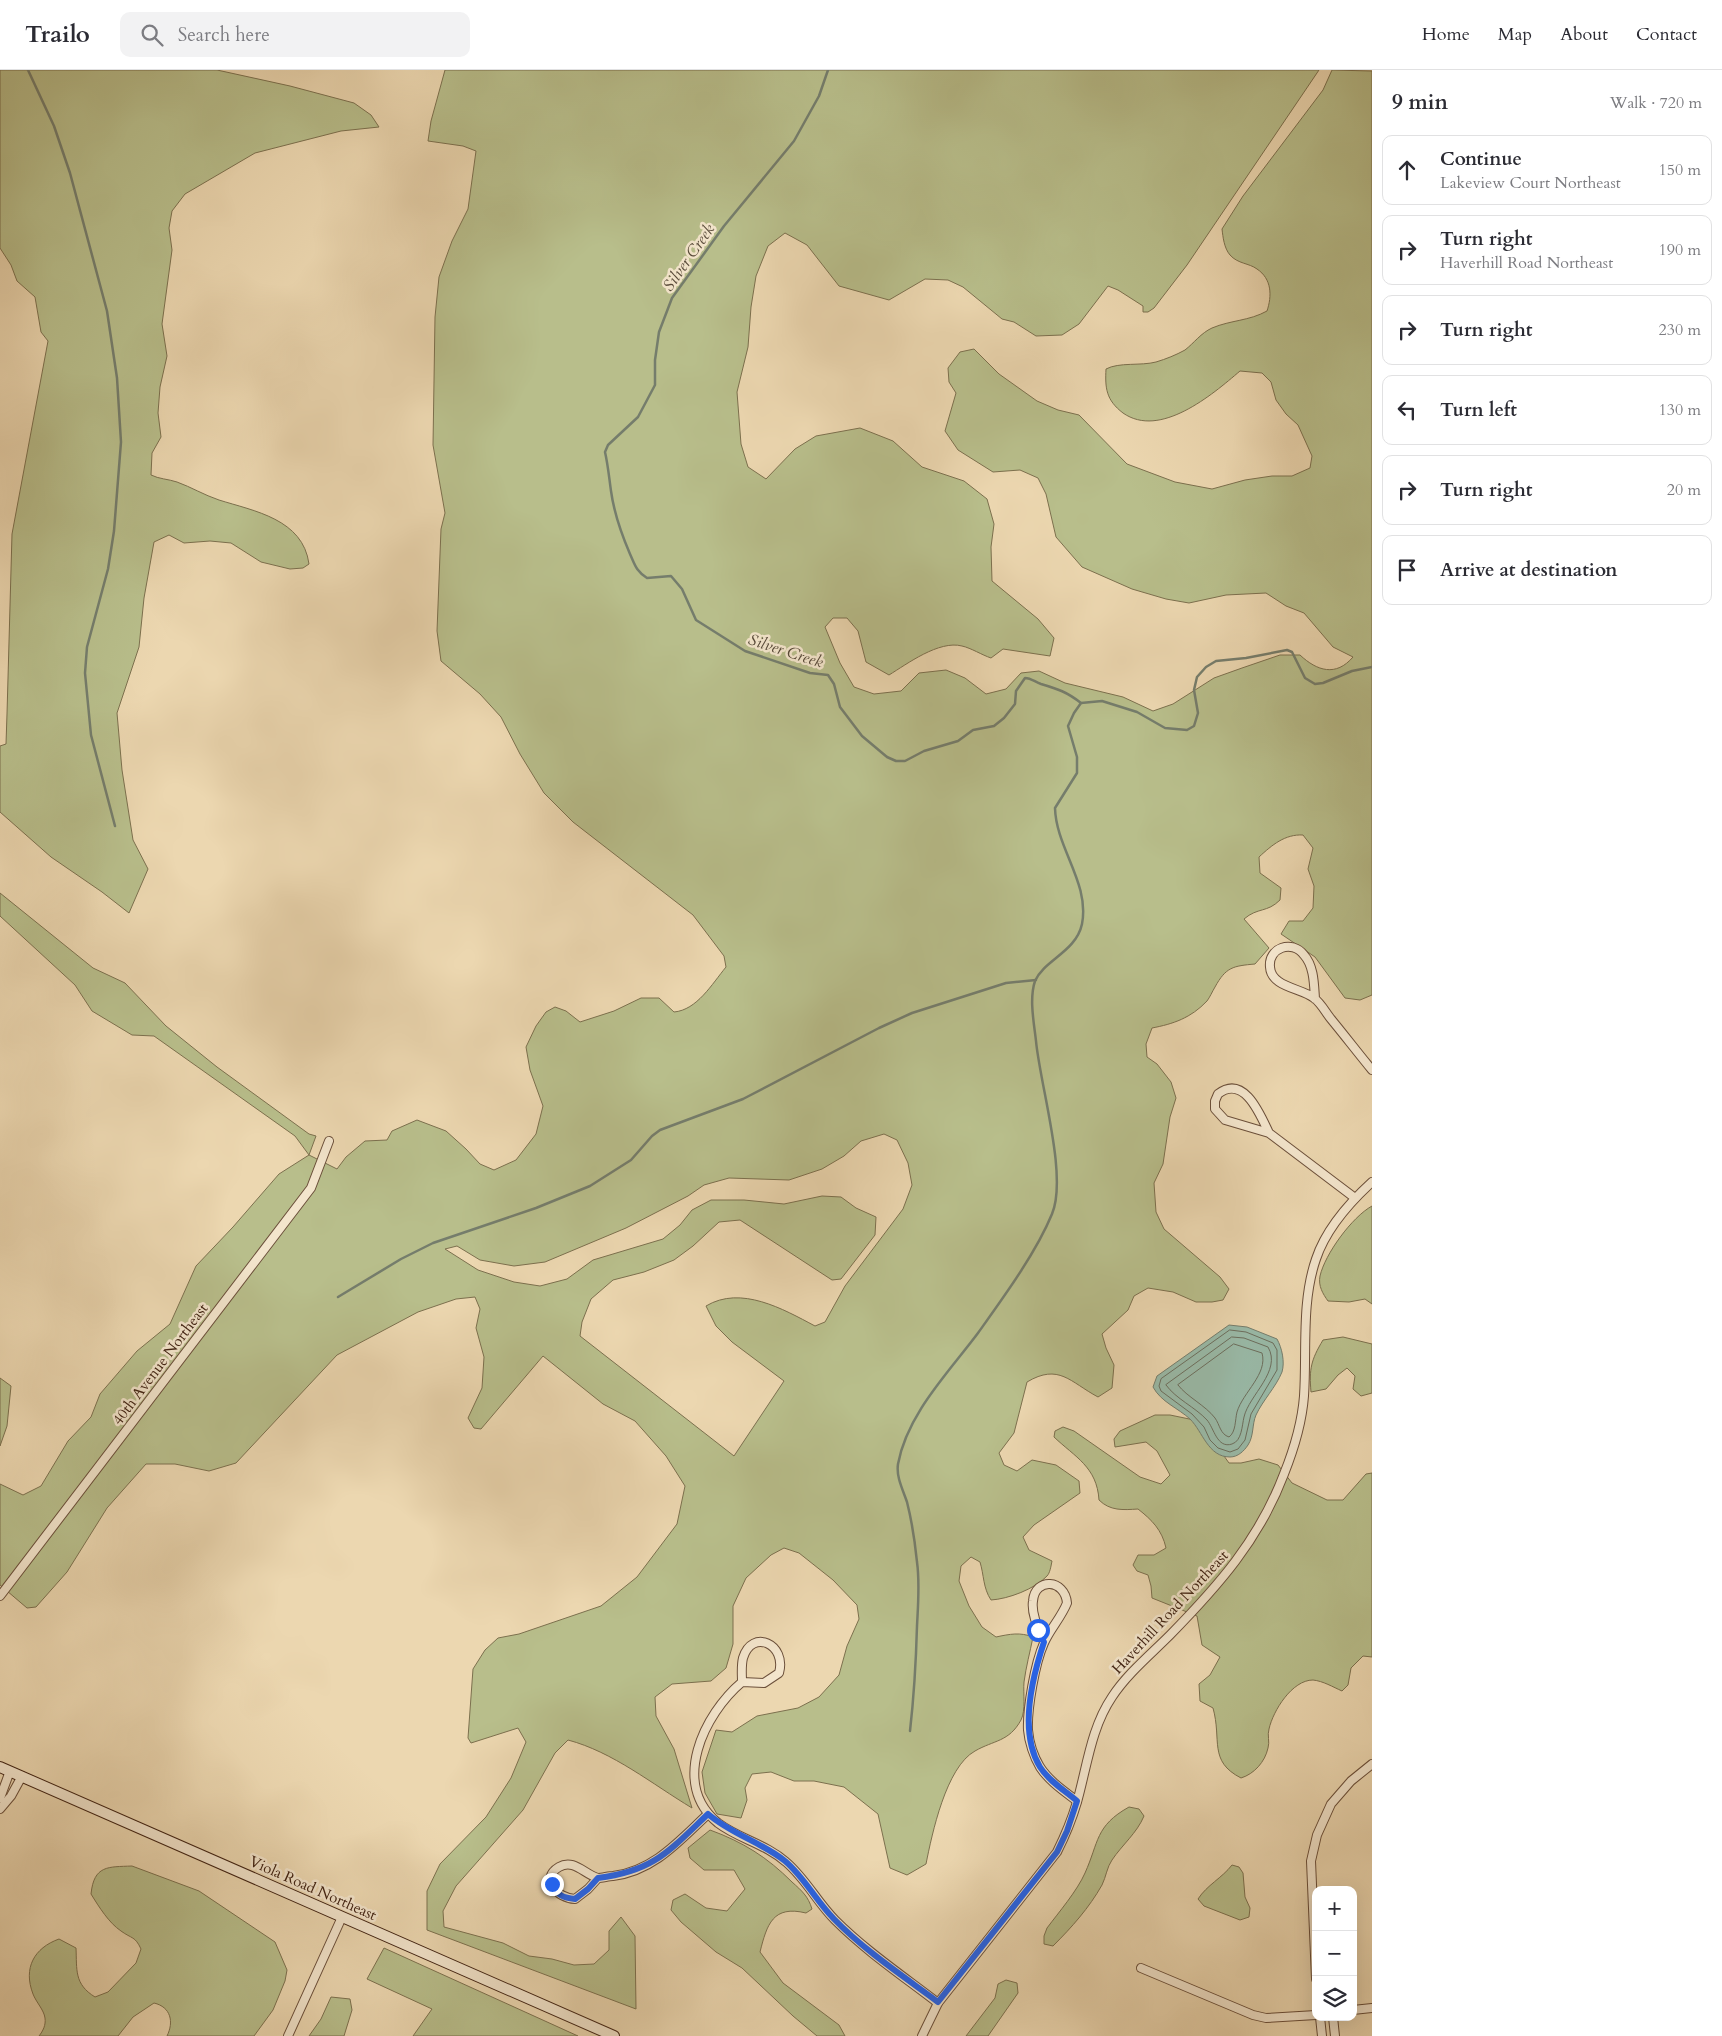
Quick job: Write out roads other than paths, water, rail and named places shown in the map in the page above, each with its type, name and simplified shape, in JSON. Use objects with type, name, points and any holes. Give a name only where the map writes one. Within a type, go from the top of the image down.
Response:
[{"type":"main road","name":"Viola Road Northeast","points":[[5,1769],[614,2036]]},
{"type":"street","points":[[1315,999],[1314,981],[1310,964],[1304,955],[1293,946],[1285,946],[1278,951],[1269,964],[1274,978],[1280,983],[1315,999],[1372,1070]]},
{"type":"street","points":[[1269,1133],[1259,1112],[1244,1093],[1230,1087],[1218,1094],[1215,1101],[1215,1109],[1225,1120],[1269,1133],[1355,1198]]},
{"type":"street","name":"40th Avenue Northeast","points":[[0,1596],[312,1188],[328,1141]]},
{"type":"street","name":"Haverhill Road Northeast","points":[[922,2036],[938,2002],[1057,1852],[1067,1831],[1077,1801],[1091,1745],[1101,1718],[1112,1697],[1127,1678],[1226,1575],[1253,1539],[1272,1503],[1284,1475],[1300,1424],[1304,1398],[1308,1304],[1312,1272],[1324,1240],[1355,1198],[1372,1182]]},
{"type":"street","points":[[1044,1642],[1038,1630],[1033,1600],[1036,1592],[1041,1587],[1053,1584],[1063,1590],[1067,1603],[1044,1642],[1038,1660],[1028,1730],[1033,1751],[1040,1766],[1050,1779],[1077,1801]]},
{"type":"street","points":[[742,1682],[764,1683],[773,1679],[779,1673],[782,1665],[781,1656],[768,1643],[762,1641],[754,1643],[743,1657],[742,1682],[719,1705],[700,1743],[694,1763],[695,1783],[700,1799],[708,1814],[720,1824],[771,1850],[787,1862],[804,1879],[833,1918],[855,1939],[938,2002]]},
{"type":"street","points":[[1313,1886],[1311,1861],[1320,1826],[1331,1804],[1342,1791],[1372,1764]]},
{"type":"street","points":[[0,1798],[5,1769]]},
{"type":"street","points":[[0,1809],[11,1796],[22,1776]]},
{"type":"street","points":[[598,1878],[575,1899],[561,1896],[555,1892],[551,1878],[560,1866],[567,1865],[576,1866],[598,1878],[640,1869],[657,1860],[675,1846],[708,1814]]},
{"type":"street","points":[[288,2036],[342,1917]]},
{"type":"street","points":[[1315,1931],[1316,1976]]},
{"type":"street","points":[[1141,1968],[1254,2015],[1266,2018],[1312,2014]]},
{"type":"street","points":[[1357,2010],[1372,2008]]},
{"type":"street","points":[[1320,2021],[1322,2036]]},
{"type":"street","points":[[1333,2021],[1335,2036]]},
{"type":"water","points":[[1229,1325],[1247,1327],[1277,1339],[1282,1351],[1283,1360],[1282,1372],[1256,1415],[1248,1445],[1236,1456],[1230,1457],[1216,1453],[1195,1424],[1165,1401],[1153,1387],[1157,1376]]},
{"type":"waterway","points":[[28,70],[54,126],[70,173],[107,311],[117,378],[121,442],[114,531],[108,569],[87,647],[85,673],[91,735],[115,826]]},
{"type":"waterway","name":"Silver Creek","points":[[828,70],[819,96],[794,141],[724,226],[672,298],[659,332],[655,360],[655,385],[638,417],[608,445],[605,452],[616,515],[630,554],[640,573],[647,578],[671,576],[682,589],[696,620],[745,651],[810,673],[828,675],[834,684],[840,707],[862,736],[887,757],[896,761],[905,761],[924,751],[958,741],[973,730],[994,726],[1004,718],[1015,704],[1016,691],[1025,678],[1062,691],[1081,703],[1102,701],[1137,712],[1165,728],[1187,730],[1194,726],[1198,713],[1194,690],[1197,677],[1206,667],[1216,661],[1246,658],[1287,650],[1292,652],[1305,678],[1315,684],[1323,683],[1352,671],[1372,667]]},
{"type":"waterway","points":[[910,1731],[913,1705],[918,1578],[910,1517],[900,1483],[898,1464],[910,1428],[920,1411],[942,1378],[978,1333],[1028,1260],[1052,1214],[1056,1197],[1055,1154],[1038,1060],[1032,995],[1035,981],[1039,974],[1067,949],[1079,934],[1082,924],[1081,894],[1061,837],[1055,808],[1077,773],[1077,757],[1068,726],[1081,703]]},
{"type":"waterway","points":[[338,1297],[401,1259],[433,1243],[536,1208],[590,1186],[631,1160],[652,1136],[660,1130],[743,1099],[879,1028],[912,1013],[1006,983],[1036,980]]}]
